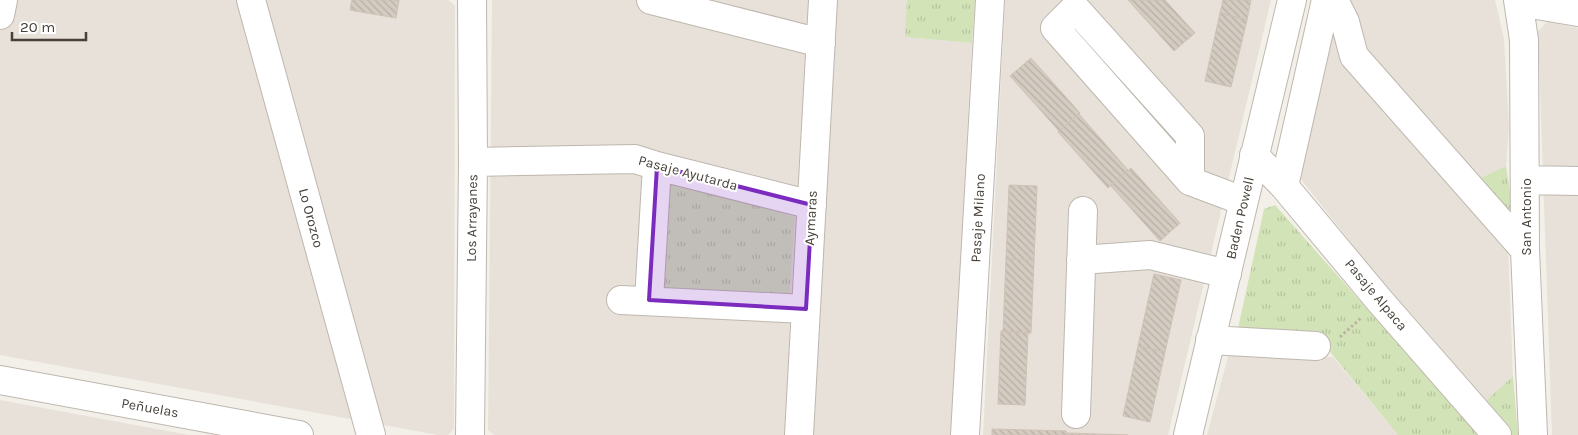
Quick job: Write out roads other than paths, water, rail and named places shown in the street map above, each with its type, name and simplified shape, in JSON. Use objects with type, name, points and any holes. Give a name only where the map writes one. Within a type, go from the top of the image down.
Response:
[{"type":"street","points":[[0,15],[3,0]]},
{"type":"street","name":"Lo Orozco","points":[[251,0],[371,435]]},
{"type":"street","name":"Los Arrayanes","points":[[470,435],[473,162],[472,0]]},
{"type":"street","points":[[651,0],[821,43]]},
{"type":"street","name":"Aymaras","points":[[799,435],[823,0]]},
{"type":"street","name":"Pasaje Milano","points":[[965,435],[990,0]]},
{"type":"street","name":"Baden Powell","points":[[1188,435],[1292,0]]},
{"type":"street","points":[[1284,186],[1326,0]]},
{"type":"street","points":[[1334,0],[1345,22],[1354,56],[1525,250]]},
{"type":"street","points":[[1518,1],[1578,12]]},
{"type":"street","name":"San Antonio","points":[[1518,1],[1524,40],[1525,250],[1533,435]]},
{"type":"street","points":[[1072,4],[1056,28],[1190,181],[1243,201]]},
{"type":"street","points":[[1317,45],[1325,49],[1354,56]]},
{"type":"street","name":"Pasaje Alpaca","points":[[1254,155],[1284,186],[1379,300],[1497,435]]},
{"type":"street","name":"Pasaje Ayutarda","points":[[473,162],[635,159],[812,205]]},
{"type":"street","points":[[648,300],[657,166]]},
{"type":"street","points":[[1525,180],[1578,181]]},
{"type":"street","points":[[1076,414],[1083,211]]},
{"type":"street","points":[[1081,260],[1150,256],[1227,274]]},
{"type":"street","points":[[621,300],[806,309]]},
{"type":"street","points":[[1210,340],[1316,346]]},
{"type":"street","name":"Peñuelas","points":[[0,380],[300,435]]}]
